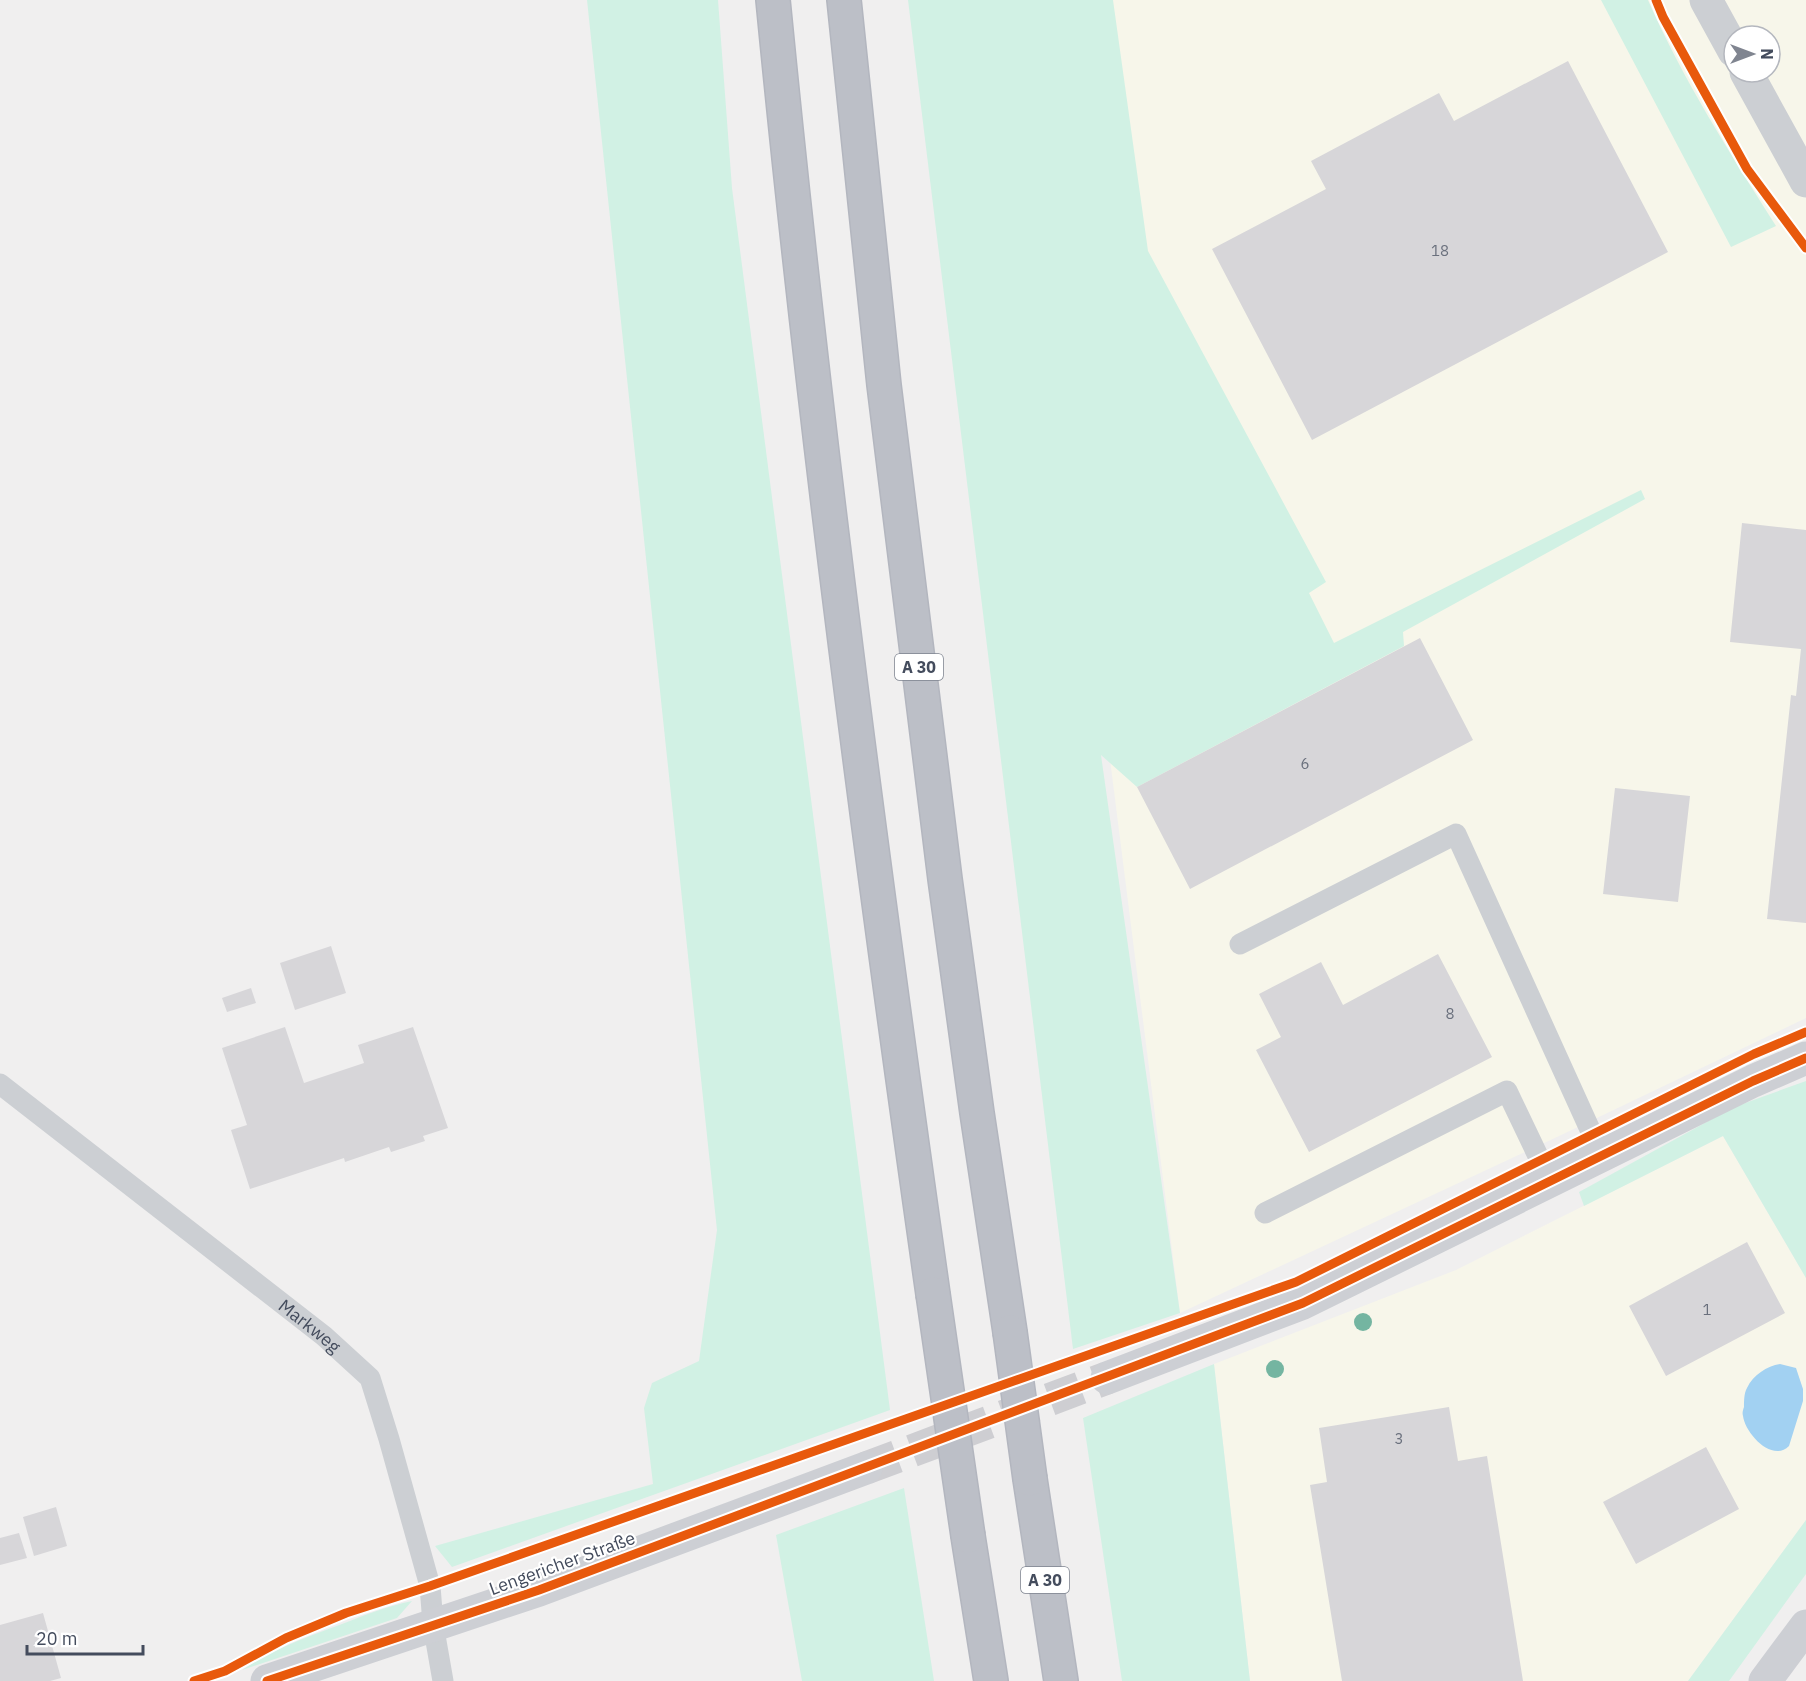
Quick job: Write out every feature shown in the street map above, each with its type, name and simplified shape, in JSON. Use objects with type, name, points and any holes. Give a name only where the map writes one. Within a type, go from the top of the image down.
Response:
[{"type":"highway","points":[[773,0],[845,648],[933,1294],[991,1681]]},
{"type":"highway","name":"A 30","points":[[844,0],[884,385],[944,867],[1030,1479],[1061,1681]]},
{"type":"street","points":[[1706,0],[1722,29]]},
{"type":"street","points":[[1753,84],[1806,181]]},
{"type":"street","points":[[1107,1378],[1303,1303],[1753,1081],[1806,1058]]},
{"type":"street","name":"Lengericher Straße","points":[[267,1681],[539,1590],[866,1467]]},
{"type":"street","points":[[1765,1681],[1806,1626]]},
{"type":"lane","points":[[1240,944],[1456,834],[1602,1156]]},
{"type":"lane","name":"Markweg","points":[[0,1084],[324,1336],[370,1378],[430,1586],[442,1681]]},
{"type":"lane","points":[[1265,1214],[1507,1091],[1550,1181]]},
{"type":"shaded area","points":[[1014,0],[1806,0],[1806,1018],[1180,1313]]},
{"type":"shaded area","points":[[1723,1136],[1806,1278],[1806,1520],[1688,1681],[1250,1681],[1214,1364],[1456,1270]]},
{"type":"green space","points":[[587,0],[718,0],[732,188],[890,1410],[452,1567],[435,1546],[653,1484],[644,1408],[652,1383],[699,1361],[717,1230]]},
{"type":"green space","points":[[908,0],[1113,0],[1148,251],[1326,582],[1309,593],[1334,643],[1641,490],[1645,499],[1403,632],[1404,646],[1137,787],[1101,755],[1180,1313],[1073,1349]]},
{"type":"green space","points":[[1601,0],[1648,0],[1676,59],[1776,226],[1731,247]]},
{"type":"green space","points":[[1806,1081],[1806,1278],[1723,1136],[1584,1206],[1579,1192],[1734,1107]]},
{"type":"green space","points":[[1214,1364],[1250,1681],[1122,1681],[1083,1418]]},
{"type":"green space","points":[[904,1488],[934,1681],[802,1681],[776,1535]]},
{"type":"green space","points":[[1806,1520],[1806,1574],[1729,1681],[1688,1681]]},
{"type":"green space","points":[[412,1601],[397,1618],[242,1670],[303,1639],[394,1605]]},
{"type":"water","points":[[1780,1364],[1796,1368],[1803,1389],[1803,1401],[1789,1446],[1775,1451],[1760,1444],[1754,1437],[1745,1423],[1743,1413],[1745,1392],[1753,1379],[1765,1369]]},
{"type":"building","points":[[1568,61],[1668,252],[1312,440],[1212,249],[1326,189],[1311,161],[1439,93],[1454,121]]},
{"type":"building","points":[[1742,523],[1806,530],[1806,923],[1767,919],[1791,695],[1796,696],[1801,649],[1730,642]]},
{"type":"building","points":[[1420,638],[1473,740],[1190,889],[1137,787]]},
{"type":"building","points":[[1615,788],[1690,796],[1678,902],[1603,894]]},
{"type":"building","points":[[331,946],[346,993],[295,1010],[280,963]]},
{"type":"building","points":[[1438,954],[1492,1057],[1309,1152],[1256,1050],[1281,1037],[1259,994],[1321,962],[1343,1005]]},
{"type":"building","points":[[251,988],[256,1003],[227,1012],[222,998]]},
{"type":"building","points":[[285,1027],[304,1083],[364,1063],[358,1045],[413,1027],[448,1128],[423,1136],[425,1141],[391,1152],[389,1147],[345,1162],[344,1158],[250,1189],[231,1130],[247,1125],[222,1048]]},
{"type":"building","points":[[1747,1242],[1785,1313],[1666,1376],[1629,1306]]},
{"type":"building","points":[[1449,1407],[1458,1461],[1487,1456],[1523,1681],[1342,1681],[1310,1485],[1327,1482],[1319,1428]]},
{"type":"building","points":[[1706,1447],[1739,1509],[1636,1564],[1603,1502]]},
{"type":"building","points":[[56,1507],[67,1546],[34,1556],[23,1517]]},
{"type":"building","points":[[19,1533],[27,1558],[0,1565],[0,1538]]},
{"type":"building","points":[[43,1613],[61,1678],[50,1681],[0,1681],[0,1625]]},
{"type":"tunnel","points":[[866,1468],[1107,1378]]},
{"type":"cycle path","points":[[1656,0],[1663,17],[1747,169],[1806,248]]},
{"type":"cycle path","points":[[194,1681],[225,1671],[286,1638],[346,1613],[430,1586],[1296,1282],[1754,1054],[1806,1032]]},
{"type":"cycle path","points":[[267,1681],[539,1590],[1303,1303],[1753,1081],[1806,1058]]}]
